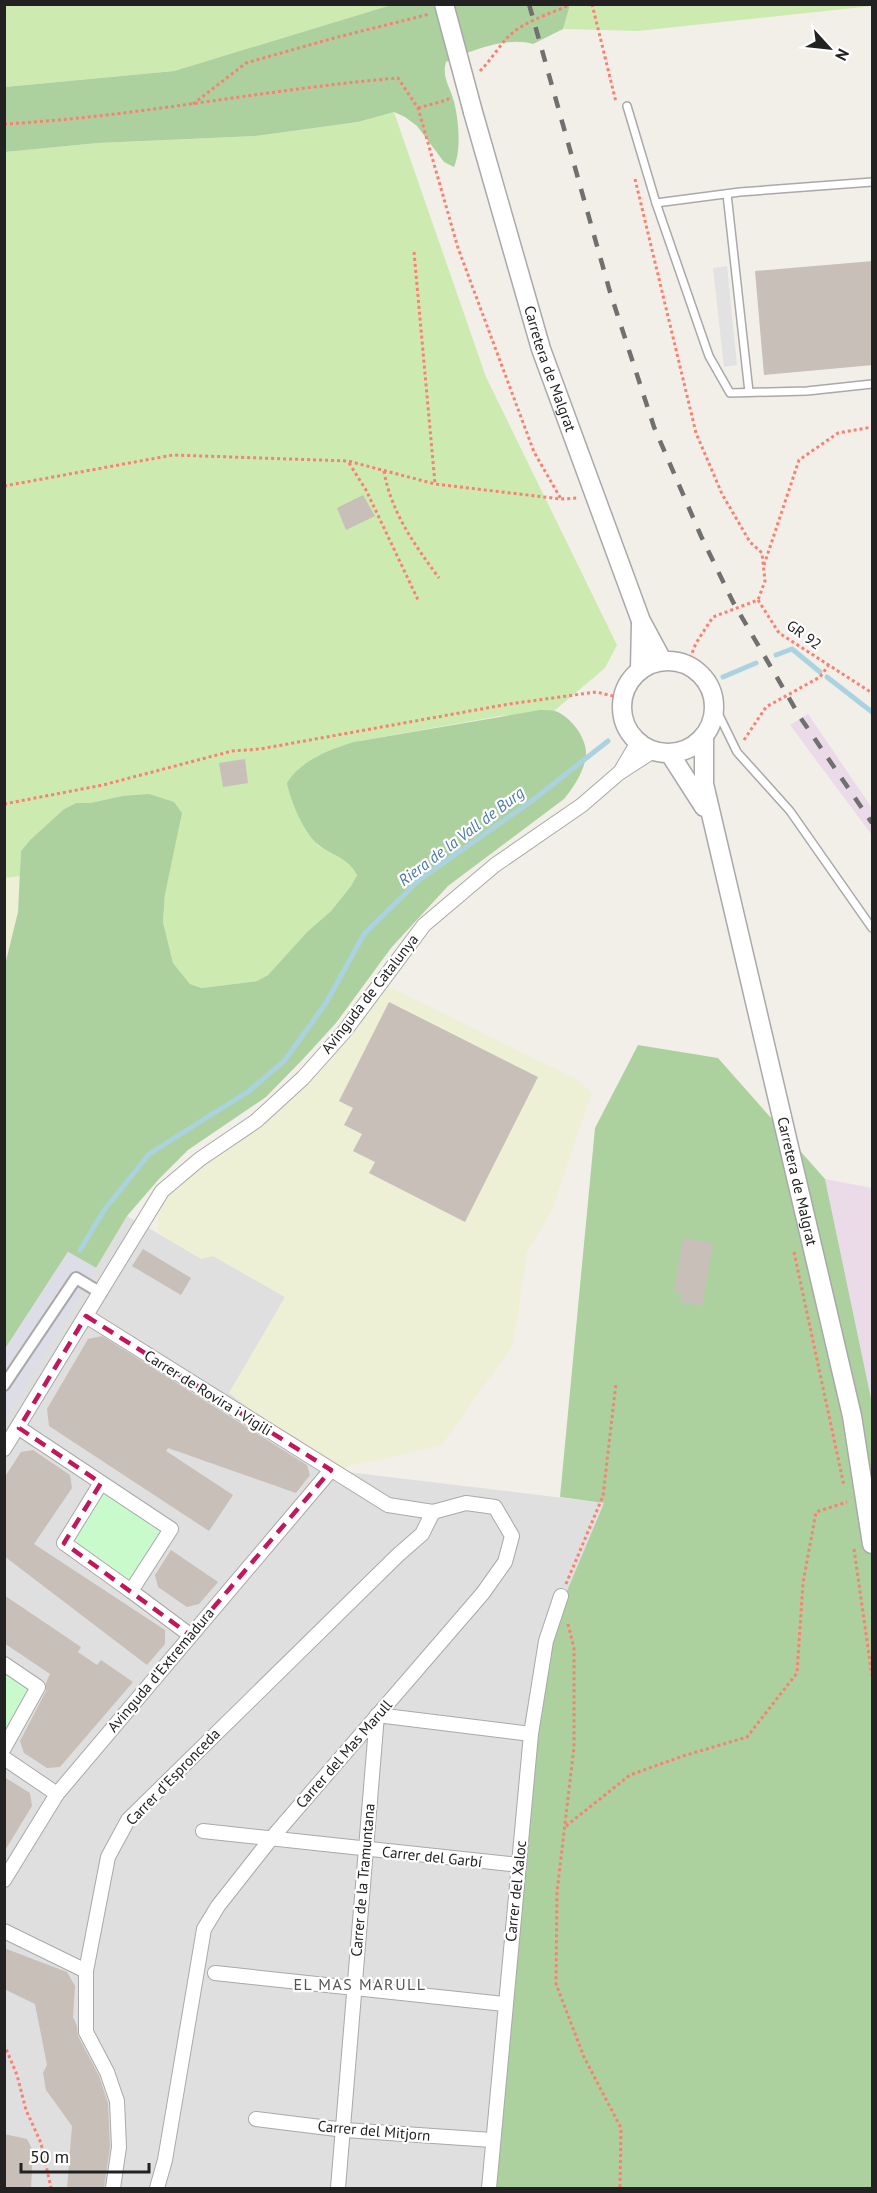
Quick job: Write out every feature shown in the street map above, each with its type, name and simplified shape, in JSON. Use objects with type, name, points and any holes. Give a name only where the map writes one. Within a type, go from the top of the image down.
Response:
[{"type":"street","name":"Carretera de Malgrat","points":[[440,9],[473,112],[541,349],[641,621],[662,660]]},
{"type":"street","name":"Carretera de Malgrat","points":[[640,669],[641,621]]},
{"type":"street","points":[[662,660],[676,660],[688,664],[701,673],[709,684],[715,707],[712,724],[704,736],[691,747],[653,749],[625,726],[622,715],[622,698],[628,682],[640,669],[662,660]]},
{"type":"street","name":"Carretera de Malgrat","points":[[704,736],[704,784],[852,1416],[873,1544]]},
{"type":"street","name":"Carretera de Malgrat","points":[[653,749],[712,819]]},
{"type":"street","name":"Avinguda de Catalunya","points":[[4,1449],[19,1428],[135,1232],[162,1191],[200,1159],[256,1121],[303,1078],[344,1032],[424,925],[495,865],[582,805],[619,773],[653,749]]},
{"type":"street","points":[[4,1385],[76,1278],[100,1293]]},
{"type":"street","name":"Carrer de Rovira i Vigili","points":[[86,1317],[331,1470]]},
{"type":"street","points":[[19,1428],[171,1529],[131,1591]]},
{"type":"street","name":"Carrer del Mas Marull","points":[[157,2188],[165,2160],[204,1929],[218,1906],[270,1840],[483,1593],[505,1562],[512,1536],[495,1507],[466,1503],[433,1512],[388,1505],[331,1470]]},
{"type":"street","name":"Avinguda d'Extremadura","points":[[6,1874],[57,1794],[331,1470]]},
{"type":"street","points":[[101,1483],[64,1543],[190,1635]]},
{"type":"street","name":"Carrer d'Espronceda","points":[[113,2188],[119,2147],[117,2101],[107,2072],[86,2032],[86,1971],[108,1857],[128,1820],[422,1533],[433,1512]]},
{"type":"street","name":"Carrer del Xaloc","points":[[489,2188],[504,2004],[531,1734],[546,1641],[561,1596]]},
{"type":"street","points":[[4,1664],[38,1687],[4,1748]]},
{"type":"street","points":[[377,1715],[531,1734]]},
{"type":"street","name":"Carrer de la Tramuntana","points":[[338,2188],[345,2130],[354,1987],[377,1715]]},
{"type":"street","points":[[4,1758],[57,1794]]},
{"type":"street","name":"Carrer del Garbí","points":[[203,1831],[519,1865]]},
{"type":"street","points":[[4,1930],[86,1971]]},
{"type":"street","points":[[215,1973],[504,2004]]},
{"type":"street","name":"Carrer del Mitjorn","points":[[256,2119],[345,2130],[492,2140]]},
{"type":"lane","points":[[627,106],[656,203],[709,356],[730,393],[807,391],[873,384]]},
{"type":"lane","points":[[656,203],[727,194],[873,182]]},
{"type":"lane","points":[[727,194],[749,392]]},
{"type":"lane","points":[[715,707],[737,752],[790,811],[873,928]]},
{"type":"path","points":[[480,72],[508,37],[523,26],[571,4]]},
{"type":"path","points":[[592,4],[618,109]]},
{"type":"path","points":[[193,104],[246,63],[440,9]]},
{"type":"path","points":[[4,124],[193,104],[358,81],[398,78],[418,108],[458,248],[534,452],[561,499]]},
{"type":"path","points":[[418,108],[447,100],[455,93]]},
{"type":"path","points":[[635,178],[696,433],[722,494],[750,542],[762,553],[764,566],[765,581],[758,600],[713,617],[696,644],[688,664]]},
{"type":"path","points":[[414,252],[435,484]]},
{"type":"path","points":[[764,566],[799,460],[838,434],[873,427]]},
{"type":"path","points":[[4,486],[172,455],[348,461],[435,484],[561,499],[577,498]]},
{"type":"path","points":[[348,461],[366,490],[419,602]]},
{"type":"path","points":[[384,471],[387,492],[409,537],[439,578]]},
{"type":"path","name":"GR 92","points":[[758,600],[778,633],[873,693]]},
{"type":"path","points":[[737,752],[766,708],[820,677],[828,666]]},
{"type":"path","points":[[4,804],[103,785],[232,752],[260,749],[509,704],[596,692],[622,698]]},
{"type":"path","points":[[794,1252],[844,1490]]},
{"type":"path","points":[[616,1383],[603,1496],[561,1596],[574,1648],[574,1747],[557,1892],[556,1984],[584,2057],[621,2128],[620,2188]]},
{"type":"path","points":[[565,1826],[630,1775],[747,1737],[797,1673],[803,1584],[816,1512],[847,1502],[849,1513]]},
{"type":"path","points":[[854,1548],[873,1676]]},
{"type":"path","points":[[4,2044],[26,2110],[41,2143],[51,2188]]},
{"type":"highlighted area","points":[[86,1316],[331,1470],[190,1635],[64,1543],[101,1483],[19,1428]]},
{"type":"shaded area","points":[[727,266],[737,365],[724,367],[713,268]]},
{"type":"shaded area","points":[[808,714],[872,808],[872,835],[790,725]]},
{"type":"shaded area","points":[[825,1179],[872,1188],[872,1403]]},
{"type":"shaded area","points":[[127,1216],[201,1258],[213,1256],[285,1297],[331,1470],[605,1503],[546,1641],[489,2188],[5,2188],[5,1349],[96,1268]]},
{"type":"shaded area","points":[[68,1252],[96,1268],[5,1420],[5,1349]]},
{"type":"green space","points":[[5,5],[391,5],[174,71],[5,87]]},
{"type":"green space","points":[[391,5],[570,5],[563,29],[533,44],[501,43],[477,49],[446,62],[445,74],[454,100],[458,129],[458,153],[454,167],[444,162],[417,126],[394,112],[358,122],[256,136],[98,143],[5,152],[5,87],[174,71]]},
{"type":"green space","points":[[570,5],[872,6],[638,31],[563,29]]},
{"type":"green space","points":[[394,112],[486,377],[617,645],[605,668],[554,711],[500,716],[354,742],[317,845],[351,864],[357,875],[351,886],[331,911],[307,932],[268,975],[257,981],[203,988],[190,984],[173,963],[163,922],[165,894],[122,796],[90,803],[76,803],[64,809],[21,851],[20,876],[5,878],[4,152],[98,143],[256,136],[358,122]]},
{"type":"green space","points":[[540,710],[555,711],[566,717],[580,733],[585,745],[586,757],[582,770],[564,799],[448,886],[391,948],[336,1023],[266,1097],[188,1150],[159,1179],[127,1216],[96,1268],[68,1252],[5,1349],[5,965],[18,912],[21,851],[30,840],[64,809],[76,803],[149,794],[174,802],[182,813],[165,894],[163,922],[173,963],[190,984],[202,988],[257,981],[268,975],[307,932],[331,911],[357,875],[345,861],[314,841],[304,826],[291,799],[287,783],[300,768],[326,752],[354,742]]},
{"type":"green space","points":[[20,876],[18,912],[5,965],[5,878]]},
{"type":"green space","points":[[380,982],[574,1078],[592,1092],[552,1210],[527,1253],[513,1345],[441,1446],[331,1470],[229,1393],[285,1297],[213,1256],[201,1259],[158,1233],[157,1198],[256,1121]]},
{"type":"green space","points":[[638,1045],[718,1058],[825,1179],[872,1403],[872,2188],[489,2188],[546,1641],[604,1503],[560,1497],[595,1128]]},
{"type":"green space","points":[[101,1483],[168,1533],[131,1591],[63,1546]]},
{"type":"green space","points":[[5,1664],[38,1687],[5,1748]]},
{"type":"building","points":[[873,261],[873,365],[764,375],[755,271]]},
{"type":"building","points":[[363,495],[375,516],[346,530],[337,508]]},
{"type":"building","points":[[245,759],[248,783],[223,787],[219,763]]},
{"type":"building","points":[[389,1002],[538,1077],[465,1222],[369,1173],[375,1162],[353,1151],[362,1134],[344,1125],[353,1108],[339,1101]]},
{"type":"building","points":[[683,1238],[713,1243],[702,1306],[680,1302],[681,1293],[674,1292]]},
{"type":"building","points":[[143,1249],[191,1278],[181,1295],[132,1266]]},
{"type":"building","points":[[102,1336],[307,1465],[310,1475],[296,1493],[168,1448],[166,1451],[233,1495],[209,1531],[49,1426],[47,1409],[88,1339]]},
{"type":"building","points":[[33,1450],[70,1475],[72,1488],[34,1544],[165,1630],[165,1644],[147,1665],[4,1556],[4,1478],[21,1452]]},
{"type":"building","points":[[171,1550],[218,1582],[199,1604],[187,1607],[158,1587],[155,1575]]},
{"type":"building","points":[[4,1595],[81,1647],[78,1652],[97,1665],[101,1660],[133,1682],[60,1767],[47,1768],[24,1753],[20,1741],[46,1691],[46,1683],[50,1674],[4,1643]]},
{"type":"building","points":[[4,1777],[30,1793],[32,1806],[4,1852]]},
{"type":"building","points":[[4,1948],[67,1972],[75,1986],[73,2017],[78,2036],[99,2076],[108,2103],[110,2147],[104,2188],[67,2188],[72,2126],[46,2090],[43,2073],[47,2065],[35,2004],[4,1989]]},
{"type":"building","points":[[4,2134],[27,2139],[33,2151],[31,2188],[4,2188]]},
{"type":"waterway","name":"Riera de la Vall de Burg","points":[[776,655],[792,649],[820,672]]},
{"type":"waterway","name":"Riera de la Vall de Burg","points":[[723,677],[756,663]]},
{"type":"waterway","name":"Riera de la Vall de Burg","points":[[827,677],[872,712]]},
{"type":"waterway","name":"Riera de la Vall de Burg","points":[[80,1250],[105,1209],[149,1154],[249,1091],[285,1060],[326,1003],[364,934],[419,880],[533,800],[608,741]]},
{"type":"railway","points":[[529,4],[610,292],[654,427],[701,536],[733,602],[800,717],[872,823]]},
{"type":"district","name":"EL MAS MARULL","points":[[360,1984]]}]
